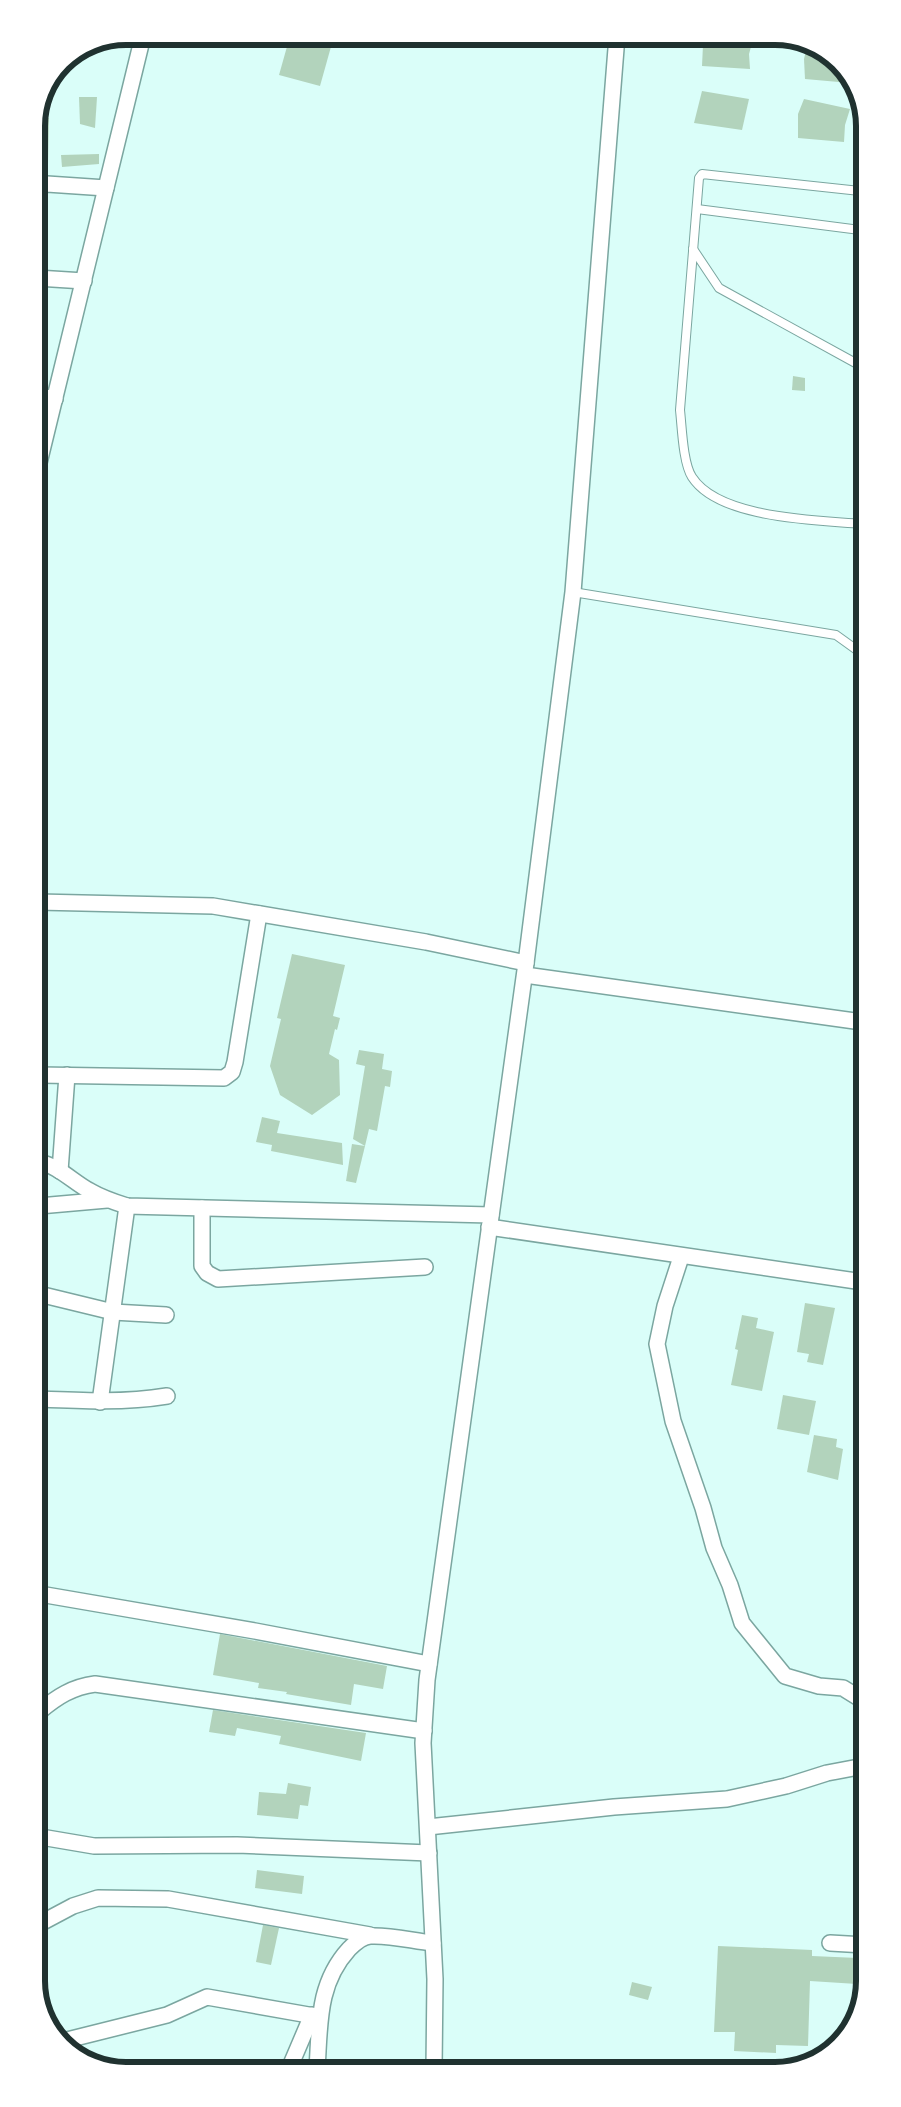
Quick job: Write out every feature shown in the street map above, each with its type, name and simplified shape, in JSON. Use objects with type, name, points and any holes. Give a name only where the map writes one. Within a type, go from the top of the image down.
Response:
[{"type":"street","points":[[45,437],[141,45]]},
{"type":"street","points":[[434,2062],[435,1979],[424,1731],[429,1664],[525,969],[573,592],[616,45]]},
{"type":"street","points":[[45,184],[106,188]]},
{"type":"street","points":[[45,278],[84,280]]},
{"type":"street","points":[[45,397],[54,399]]},
{"type":"street","points":[[45,902],[213,906],[426,942],[525,969],[856,1021]]},
{"type":"street","points":[[45,1075],[224,1078],[232,1072],[259,914]]},
{"type":"street","points":[[60,1170],[67,1075]]},
{"type":"street","points":[[45,1164],[60,1170],[89,1191],[127,1206],[490,1221],[681,1257],[856,1281]]},
{"type":"street","points":[[45,1205],[108,1200]]},
{"type":"street","points":[[100,1402],[127,1206]]},
{"type":"street","points":[[202,1208],[202,1266],[207,1273],[218,1279],[425,1267]]},
{"type":"street","points":[[681,1257],[665,1306],[657,1344],[673,1421],[703,1508],[714,1548],[730,1586],[742,1623],[785,1676],[819,1686],[843,1688],[856,1696]]},
{"type":"street","points":[[45,1295],[112,1312],[166,1315]]},
{"type":"street","points":[[45,1399],[100,1402],[137,1401],[167,1396]]},
{"type":"street","points":[[45,1595],[255,1630],[429,1664]]},
{"type":"street","points":[[45,1707],[60,1695],[82,1686],[95,1684],[424,1731]]},
{"type":"street","points":[[428,1827],[614,1807],[726,1799],[786,1786],[826,1772],[856,1767]]},
{"type":"street","points":[[45,1838],[94,1846],[237,1845],[429,1853]]},
{"type":"street","points":[[45,1921],[72,1906],[98,1898],[168,1899],[370,1936],[433,1943]]},
{"type":"street","points":[[292,2062],[316,2016],[338,1961],[355,1943],[370,1936]]},
{"type":"street","points":[[830,1943],[856,1944]]},
{"type":"street","points":[[70,2039],[166,2015],[208,1996],[316,2016]]},
{"type":"street","points":[[316,2016],[317,2062]]},
{"type":"lane","points":[[856,191],[702,174],[699,178],[680,410],[683,445],[692,477],[707,493],[724,502],[774,516],[856,524]]},
{"type":"lane","points":[[697,209],[856,229]]},
{"type":"lane","points":[[693,249],[719,288],[856,363]]},
{"type":"lane","points":[[573,592],[836,636],[856,649]]},
{"type":"building","points":[[287,45],[331,45],[320,86],[279,75]]},
{"type":"building","points":[[703,45],[752,45],[749,54],[750,69],[702,66]]},
{"type":"building","points":[[806,51],[815,56],[832,69],[843,82],[805,79],[804,59]]},
{"type":"building","points":[[702,91],[749,99],[742,130],[694,123]]},
{"type":"building","points":[[79,97],[97,97],[95,128],[80,124]]},
{"type":"building","points":[[804,99],[850,109],[845,125],[844,142],[798,138],[798,114]]},
{"type":"building","points":[[46,118],[49,118],[48,165],[45,165]]},
{"type":"building","points":[[99,154],[99,164],[62,167],[61,155]]},
{"type":"building","points":[[793,376],[805,378],[805,391],[792,390]]},
{"type":"building","points":[[292,954],[345,965],[333,1016],[340,1018],[337,1030],[335,1029],[329,1054],[339,1060],[340,1095],[312,1115],[280,1095],[270,1066],[281,1019],[277,1018]]},
{"type":"building","points":[[359,1050],[384,1054],[382,1069],[392,1071],[390,1087],[385,1086],[377,1131],[369,1129],[365,1146],[353,1139],[365,1066],[356,1064]]},
{"type":"building","points":[[262,1117],[280,1121],[277,1133],[342,1143],[343,1165],[271,1151],[272,1145],[256,1142]]},
{"type":"building","points":[[352,1144],[365,1146],[356,1183],[346,1181]]},
{"type":"building","points":[[805,1303],[835,1308],[823,1365],[807,1362],[809,1354],[797,1352]]},
{"type":"building","points":[[742,1315],[758,1318],[756,1328],[774,1332],[762,1391],[731,1385],[738,1350],[735,1349]]},
{"type":"building","points":[[783,1395],[816,1401],[809,1435],[777,1429]]},
{"type":"building","points":[[814,1435],[837,1439],[836,1447],[843,1449],[838,1480],[807,1472]]},
{"type":"building","points":[[220,1634],[387,1666],[383,1689],[354,1684],[351,1705],[258,1688],[259,1683],[213,1675]]},
{"type":"building","points":[[213,1710],[366,1733],[361,1761],[279,1744],[281,1736],[237,1728],[235,1736],[209,1732]]},
{"type":"building","points":[[288,1783],[311,1787],[308,1806],[300,1805],[298,1819],[257,1815],[259,1792],[286,1794]]},
{"type":"building","points":[[257,1870],[304,1876],[302,1894],[255,1888]]},
{"type":"building","points":[[263,1925],[279,1928],[271,1965],[256,1962]]},
{"type":"building","points":[[718,1946],[812,1950],[812,1956],[856,1958],[856,1984],[810,1981],[808,2046],[776,2045],[776,2053],[734,2051],[735,2032],[714,2032]]},
{"type":"building","points":[[632,1982],[652,1987],[648,2000],[629,1995]]}]
